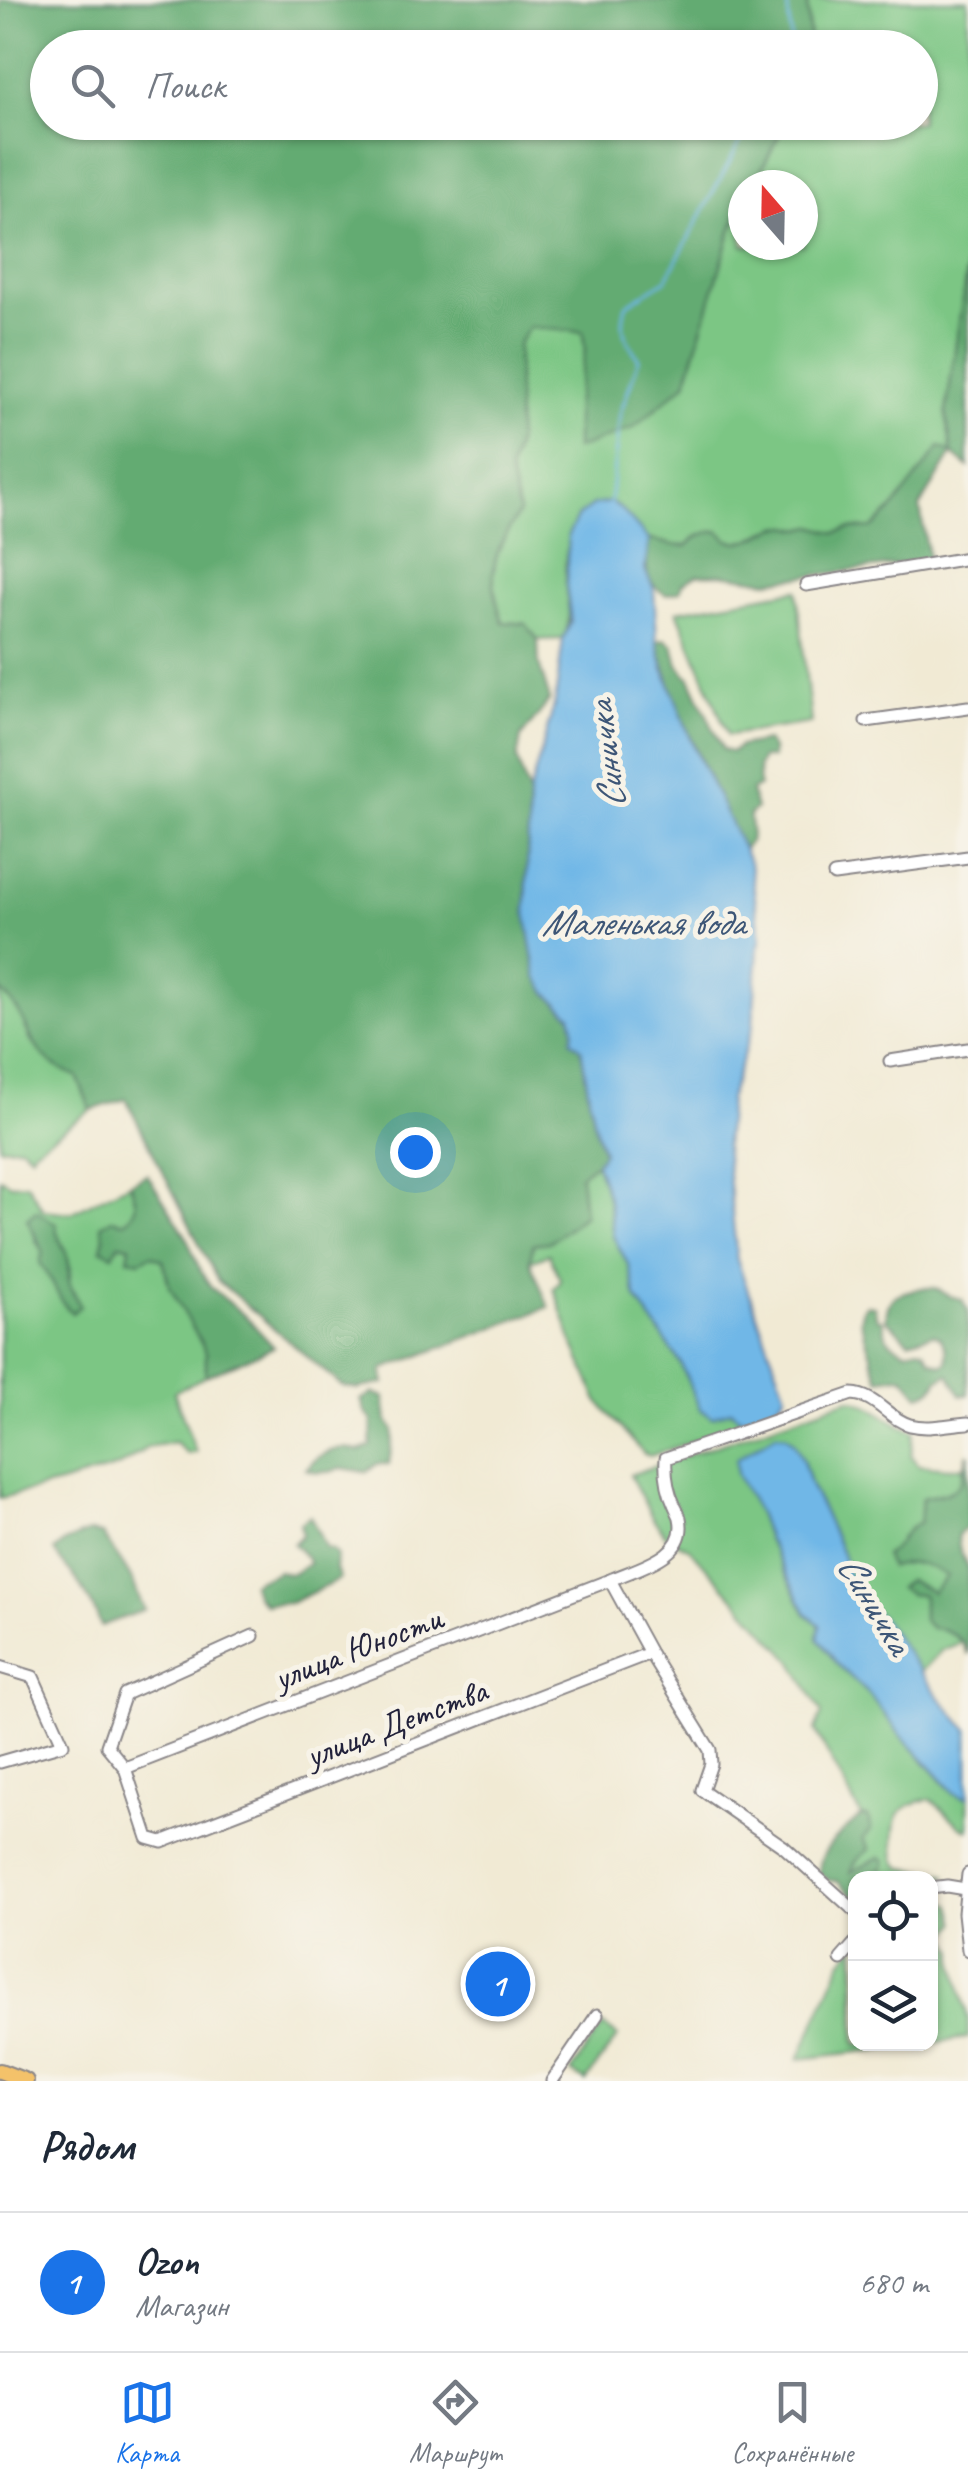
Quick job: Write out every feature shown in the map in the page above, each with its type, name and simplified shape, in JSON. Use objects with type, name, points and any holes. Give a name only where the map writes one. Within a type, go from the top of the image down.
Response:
[{"type":"main road","points":[[0,2071],[26,2081]]},
{"type":"street","points":[[806,584],[968,558]]},
{"type":"street","points":[[866,721],[968,708]]},
{"type":"street","points":[[834,875],[968,857]]},
{"type":"street","points":[[890,1061],[968,1049]]},
{"type":"street","name":"улица Юности","points":[[125,1768],[666,1556],[679,1542],[680,1518],[667,1484],[666,1458],[852,1394],[868,1397],[910,1425],[968,1423]]},
{"type":"street","points":[[610,1580],[650,1654],[710,1750],[711,1764],[702,1790],[784,1847],[848,1905]]},
{"type":"street","points":[[125,1768],[107,1746],[125,1694],[254,1636]]},
{"type":"street","name":"улица Детства","points":[[125,1768],[148,1838],[162,1842],[650,1654]]},
{"type":"street","points":[[0,1667],[33,1678],[62,1744],[0,1762]]},
{"type":"street","points":[[968,1874],[968,1950]]},
{"type":"street","points":[[938,1887],[965,1889]]},
{"type":"street","points":[[841,1959],[848,1951]]},
{"type":"street","points":[[552,2081],[597,2015]]},
{"type":"green space","points":[[0,0],[807,0],[809,30],[30,30],[30,140],[776,140],[762,170],[728,170],[728,241],[686,383],[633,428],[576,449],[576,405],[585,351],[583,332],[529,327],[518,344],[517,442],[509,471],[519,513],[503,540],[493,578],[503,622],[526,624],[538,640],[539,664],[550,700],[521,737],[517,760],[529,794],[526,913],[548,994],[571,1015],[603,1152],[580,1175],[584,1215],[550,1242],[533,1244],[530,1261],[549,1307],[384,1369],[385,1383],[357,1389],[342,1386],[218,1281],[126,1099],[91,1110],[77,1076],[46,1059],[12,1002],[0,991]]},
{"type":"green space","points":[[807,0],[968,0],[968,260],[946,413],[952,454],[924,469],[891,511],[872,528],[836,533],[813,526],[789,526],[740,542],[695,537],[682,546],[649,540],[610,502],[578,516],[571,532],[565,576],[569,618],[563,639],[538,640],[526,624],[503,622],[495,591],[494,565],[519,513],[509,471],[517,442],[518,344],[529,327],[583,332],[585,351],[576,405],[686,382],[728,241],[728,260],[818,260],[818,170],[762,170],[776,140],[938,140],[938,30],[809,30]]},
{"type":"green space","points":[[968,260],[968,467],[952,454],[920,507],[929,561],[768,581],[697,575],[683,583],[680,591],[666,595],[652,584],[647,572],[649,540],[687,546],[714,531],[740,542],[777,527],[813,526],[836,533],[872,528],[891,511],[940,447],[952,453],[946,413]]},
{"type":"green space","points":[[797,590],[811,723],[728,735],[677,611]]},
{"type":"green space","points":[[665,639],[673,645],[678,664],[690,678],[723,750],[732,752],[740,746],[767,741],[772,749],[772,758],[762,758],[758,766],[759,786],[751,791],[756,809],[749,815],[751,834],[743,850],[674,695],[657,641]]},
{"type":"green space","points":[[0,991],[18,1009],[32,1043],[77,1076],[91,1110],[31,1155],[21,1146],[0,1147]]},
{"type":"green space","points":[[596,1163],[609,1201],[613,1236],[629,1266],[636,1297],[680,1362],[700,1408],[731,1410],[740,1418],[740,1425],[650,1456],[598,1401],[554,1288],[561,1281],[549,1254],[530,1261],[533,1243],[584,1215],[580,1175]]},
{"type":"green space","points":[[147,1174],[186,1236],[212,1288],[274,1347],[206,1376],[206,1352],[169,1285],[163,1260],[151,1255],[140,1261],[128,1259],[130,1246],[119,1244],[113,1255],[101,1249],[101,1225],[112,1219],[124,1222],[133,1213],[136,1204],[130,1183]]},
{"type":"green space","points":[[0,1178],[11,1184],[27,1183],[43,1210],[71,1213],[130,1183],[136,1203],[134,1214],[104,1237],[101,1249],[118,1244],[131,1246],[129,1259],[151,1255],[163,1260],[169,1285],[206,1352],[206,1376],[174,1392],[196,1452],[187,1454],[175,1442],[148,1447],[118,1467],[0,1498]],"holes":[[[33,1229],[56,1237],[64,1246],[71,1270],[69,1282],[80,1306],[65,1306],[41,1263],[43,1251]]]},
{"type":"green space","points":[[36,1211],[56,1224],[68,1260],[70,1285],[80,1306],[72,1313],[40,1263],[43,1251],[27,1219]]},
{"type":"green space","points":[[922,1288],[935,1288],[962,1299],[968,1311],[968,1395],[961,1395],[949,1374],[919,1395],[904,1377],[879,1379],[860,1320],[867,1305],[874,1306],[892,1343],[906,1351],[924,1350],[931,1360],[942,1365],[947,1361],[940,1337],[933,1334],[909,1341],[886,1319],[892,1299]]},
{"type":"green space","points":[[373,1393],[384,1397],[387,1420],[394,1430],[389,1464],[377,1464],[366,1472],[306,1469],[330,1451],[359,1451],[371,1446],[372,1421],[361,1400]]},
{"type":"green space","points":[[849,1399],[866,1404],[914,1431],[911,1456],[918,1465],[963,1466],[956,1487],[922,1498],[920,1523],[901,1537],[890,1567],[920,1564],[948,1576],[932,1592],[909,1580],[910,1594],[923,1595],[923,1620],[963,1642],[942,1650],[921,1672],[882,1618],[854,1593],[803,1460],[758,1513],[806,1614],[820,1625],[818,1638],[837,1664],[868,1693],[953,1793],[968,1798],[968,1830],[931,1799],[910,1805],[898,1817],[895,1859],[903,1868],[921,1871],[882,1871],[875,1859],[851,1871],[869,1849],[863,1839],[871,1830],[868,1817],[861,1816],[815,1730],[822,1713],[792,1661],[690,1549],[668,1538],[653,1519],[630,1475]]},
{"type":"green space","points":[[968,1453],[968,1527],[958,1535],[968,1570],[968,1655],[955,1635],[931,1628],[923,1620],[923,1595],[899,1588],[908,1580],[932,1592],[947,1576],[920,1564],[890,1567],[885,1555],[920,1523],[922,1498],[959,1485]]},
{"type":"green space","points":[[310,1516],[326,1548],[337,1555],[335,1567],[340,1578],[290,1603],[265,1604],[251,1584],[278,1571],[294,1573],[309,1563],[293,1544],[302,1535],[300,1523]]},
{"type":"green space","points":[[89,1532],[102,1534],[128,1573],[145,1610],[101,1626],[83,1590],[54,1551],[64,1542]]},
{"type":"green space","points":[[861,1816],[868,1817],[871,1830],[863,1839],[869,1849],[848,1871],[848,1891],[837,1881],[820,1874],[822,1857]]},
{"type":"green space","points":[[881,1857],[886,1861],[882,1870],[853,1871]]},
{"type":"green space","points":[[940,1905],[952,1905],[957,1923],[949,1940],[955,1950],[968,2038],[938,2042],[938,1917]]},
{"type":"green space","points":[[848,1954],[848,2051],[867,2051],[799,2059]]},
{"type":"green space","points":[[603,2025],[618,2036],[586,2081],[571,2072]]},
{"type":"water","name":"Маленькая вода","points":[[610,502],[649,540],[645,570],[654,589],[657,641],[664,668],[695,750],[750,863],[761,939],[753,1026],[729,1098],[725,1146],[737,1260],[786,1394],[766,1412],[754,1416],[740,1418],[731,1410],[712,1417],[700,1409],[680,1362],[636,1297],[629,1266],[613,1236],[609,1201],[596,1163],[603,1152],[593,1120],[581,1048],[571,1040],[571,1015],[548,994],[537,977],[526,913],[529,794],[555,702],[563,639],[571,622],[566,585],[568,535],[578,516],[593,505]]},
{"type":"water","points":[[776,1434],[794,1442],[803,1460],[854,1593],[882,1618],[968,1730],[968,1798],[954,1793],[818,1638],[820,1625],[807,1614],[737,1474],[736,1459]]},
{"type":"waterway","name":"Синичка","points":[[787,0],[790,30]]},
{"type":"waterway","name":"Синичка","points":[[610,503],[620,414],[639,359],[625,334],[626,305],[666,280],[741,140]]},
{"type":"place","name":"Ozon","points":[[498,1984]]}]
